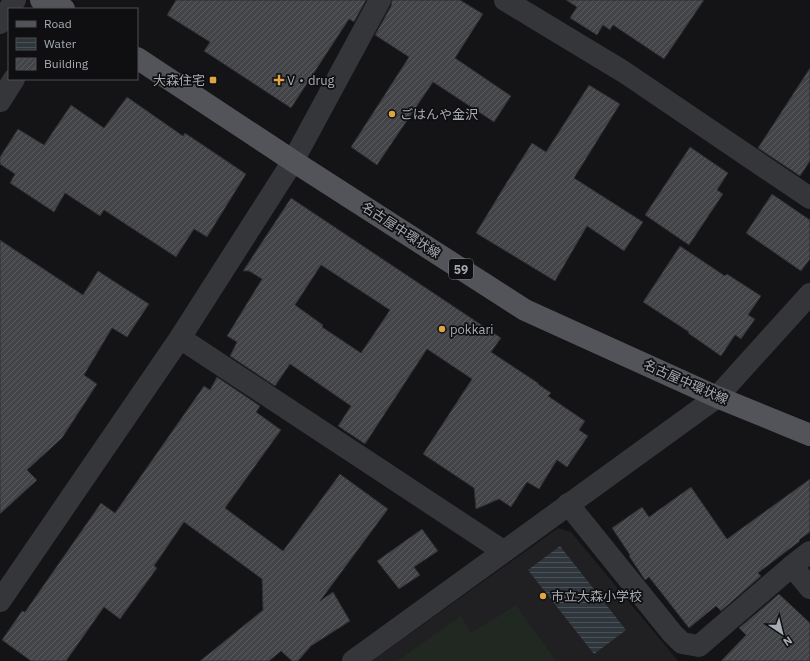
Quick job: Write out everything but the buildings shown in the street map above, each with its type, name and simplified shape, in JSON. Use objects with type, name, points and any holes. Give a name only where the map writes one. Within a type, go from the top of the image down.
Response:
[{"type":"main road","name":"名古屋中環状線","points":[[138,59],[293,161],[525,310],[717,397],[810,435]]},
{"type":"street","points":[[0,601],[180,338],[293,161],[380,0]]},
{"type":"street","points":[[505,0],[624,72],[810,198]]},
{"type":"street","points":[[0,23],[8,11]]},
{"type":"street","points":[[0,101],[13,80]]},
{"type":"street","points":[[353,661],[717,397],[810,294]]},
{"type":"street","points":[[180,338],[504,551]]},
{"type":"street","points":[[568,504],[682,643],[700,646],[810,552]]},
{"type":"street","points":[[792,566],[810,588]]},
{"type":"shaded area","name":"市立大森小学校","points":[[558,528],[571,532],[678,661],[372,661]]},
{"type":"shaded area","points":[[516,605],[556,661],[397,661],[461,616],[471,633]]},
{"type":"water","points":[[560,546],[626,630],[594,654],[528,570]]},
{"type":"place","name":"大森住宅","points":[[213,80]]},
{"type":"place","name":"V・drug","points":[[279,80]]},
{"type":"place","name":"ごはんや金沢","points":[[392,114]]},
{"type":"place","name":"pokkari","points":[[442,329]]},
{"type":"place","name":"市立大森小学校","points":[[543,596]]}]
